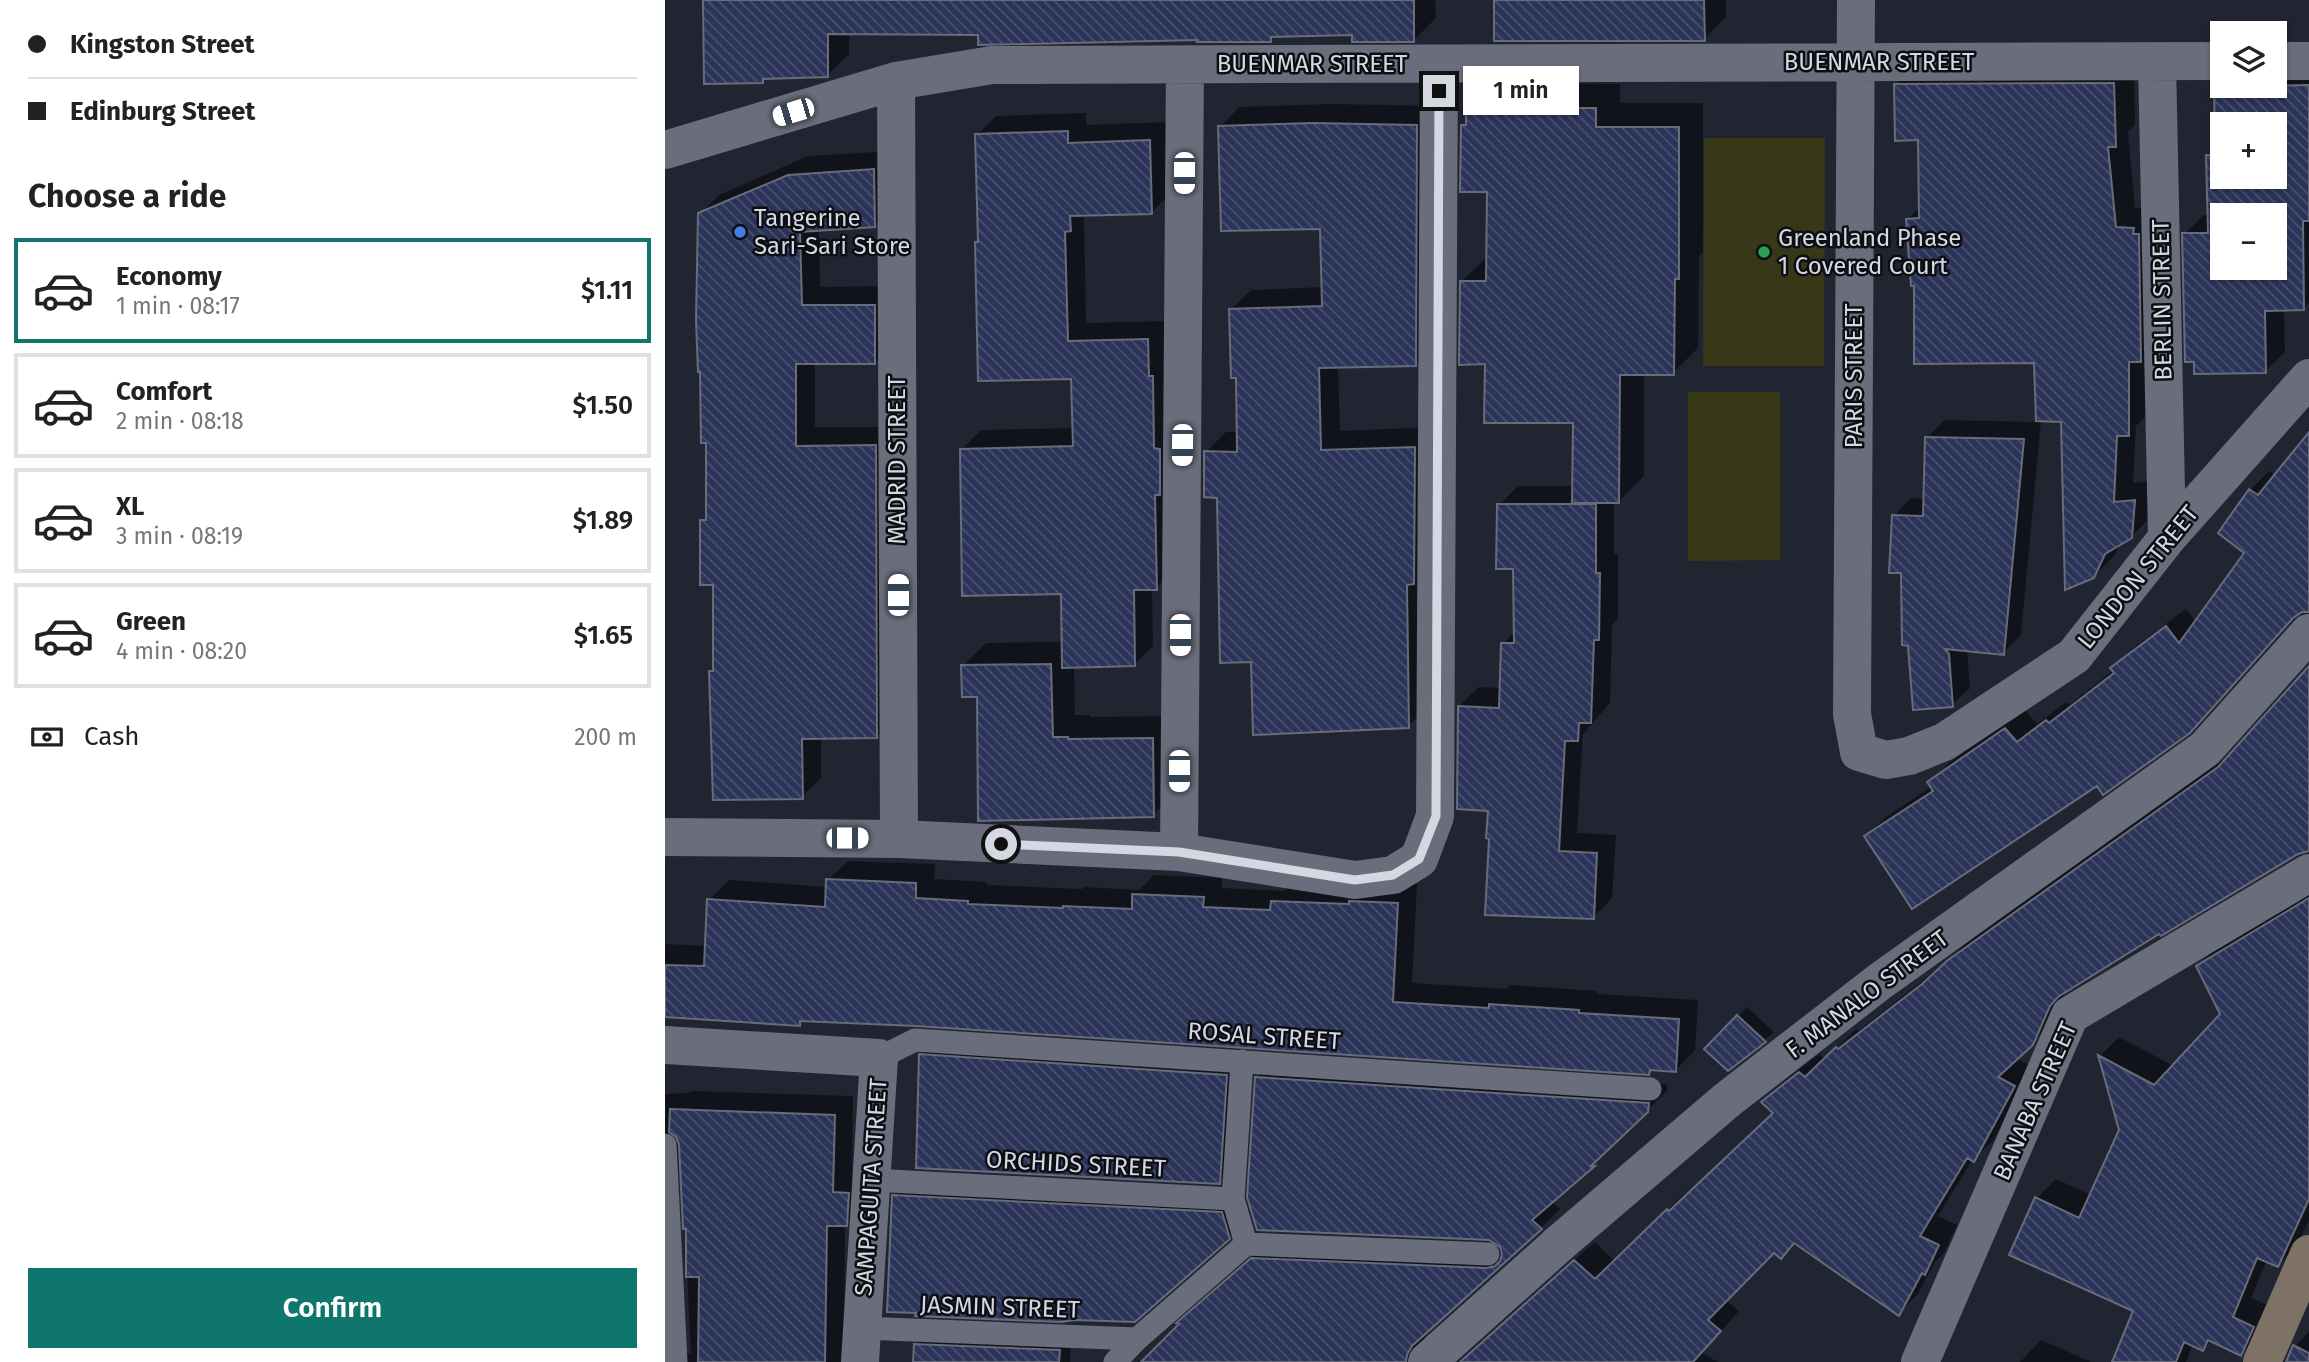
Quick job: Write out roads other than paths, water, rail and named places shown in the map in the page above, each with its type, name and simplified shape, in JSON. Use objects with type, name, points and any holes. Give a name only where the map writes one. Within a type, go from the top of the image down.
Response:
[{"type":"street","name":"PARIS STREET","points":[[1856,0],[1851,714],[1859,752]]},
{"type":"street","name":"BUENMAR STREET","points":[[665,150],[896,81],[992,65],[2210,61]]},
{"type":"street","points":[[2287,61],[2309,61]]},
{"type":"street","name":"BERLIN STREET","points":[[2157,62],[2167,538]]},
{"type":"street","points":[[665,837],[899,839],[1179,852],[1355,880],[1393,875],[1419,859],[1436,816],[1439,64]]},
{"type":"street","points":[[1179,852],[1185,65]]},
{"type":"street","name":"MADRID STREET","points":[[896,81],[899,839]]},
{"type":"street","name":"LONDON STREET","points":[[1859,752],[1886,760],[1909,756],[1944,742],[2074,656],[2167,538],[2309,378]]},
{"type":"street","name":"F. MANALO STREET","points":[[1445,1356],[1727,1100],[1879,982],[2206,749],[2309,632]]},
{"type":"street","name":"BANABA STREET","points":[[1920,1362],[2070,1015],[2309,873]]},
{"type":"street","name":"SAMPAGUITA STREET","points":[[665,1045],[879,1058],[861,1345]]},
{"type":"street","points":[[2262,1362],[2306,1270]]},
{"type":"lane","name":"ROSAL STREET","points":[[879,1058],[915,1040],[1650,1089]]},
{"type":"lane","points":[[1242,1061],[1233,1199],[1245,1244]]},
{"type":"lane","points":[[665,1145],[676,1362]]},
{"type":"lane","name":"ORCHIDS STREET","points":[[871,1180],[1233,1199]]},
{"type":"lane","points":[[1115,1362],[1137,1339],[1245,1244],[1488,1254]]},
{"type":"lane","name":"JASMIN STREET","points":[[861,1345],[1137,1339]]},
{"type":"place","name":"Tangerine Sari-Sari Store","points":[[740,232]]},
{"type":"place","name":"Greenland Phase 1 Covered Court","points":[[1764,252]]}]
